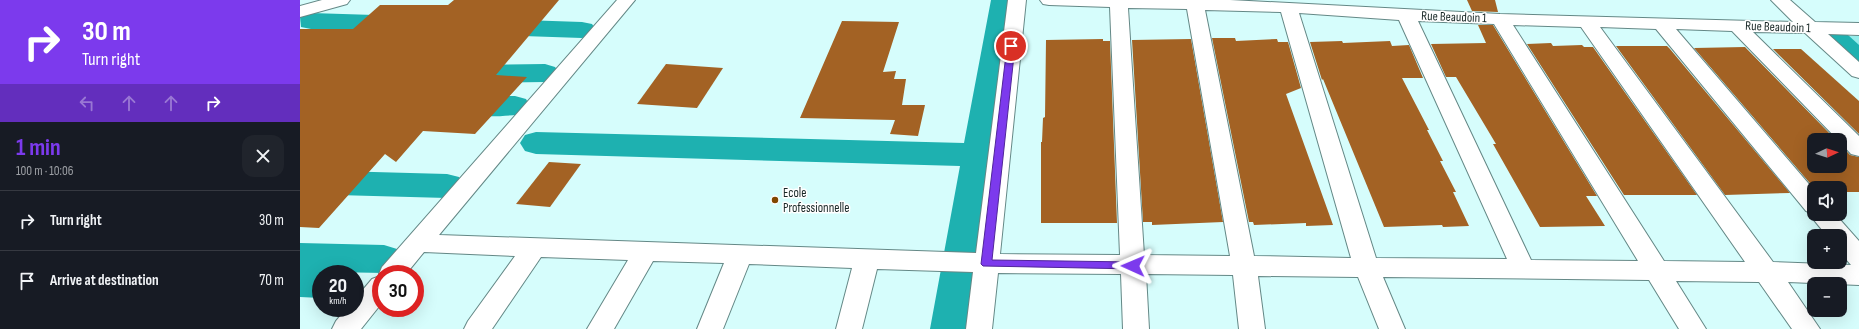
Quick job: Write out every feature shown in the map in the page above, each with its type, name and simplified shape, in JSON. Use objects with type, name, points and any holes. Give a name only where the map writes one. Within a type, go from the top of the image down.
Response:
[{"type":"street","points":[[300,12],[341,0]]},
{"type":"street","points":[[399,265],[626,0]]},
{"type":"street","points":[[979,329],[971,263],[1017,0]]},
{"type":"street","name":"Rue Beaudoin 1","points":[[1049,0],[1288,7],[1406,15],[1859,29]]},
{"type":"street","points":[[1780,0],[1859,72]]},
{"type":"street","points":[[1118,2],[1136,329]]},
{"type":"street","points":[[1195,4],[1244,266],[1252,329]]},
{"type":"street","points":[[1288,7],[1367,269],[1392,329]]},
{"type":"street","points":[[1406,15],[1524,270]]},
{"type":"street","points":[[1500,18],[1660,272],[1693,329]]},
{"type":"street","points":[[1586,21],[1807,329]]},
{"type":"street","points":[[1662,24],[1807,197]]},
{"type":"street","points":[[1737,26],[1859,149]]},
{"type":"street","points":[[1828,221],[1859,258]]},
{"type":"street","points":[[417,243],[971,263],[1367,269],[1767,272],[1859,275]]},
{"type":"street","points":[[477,329],[535,247]]},
{"type":"street","points":[[600,329],[646,251]]},
{"type":"street","points":[[710,329],[740,255]]},
{"type":"street","points":[[849,329],[867,259]]},
{"type":"street","points":[[345,329],[372,297]]},
{"type":"shaded area","points":[[1839,36],[1859,36],[1859,54]]},
{"type":"building","points":[[454,0],[559,0],[496,75],[527,77],[475,134],[423,131],[396,162],[385,154],[319,228],[300,227],[300,29],[353,29],[380,5],[448,5]]},
{"type":"building","points":[[1467,0],[1495,0],[1498,12],[1472,11]]},
{"type":"building","points":[[842,21],[899,22],[883,72],[896,71],[894,79],[906,79],[902,105],[925,105],[918,136],[890,134],[895,120],[800,118]]},
{"type":"building","points":[[1478,25],[1493,25],[1597,196],[1586,196],[1605,226],[1540,227],[1493,144],[1496,144],[1456,77],[1446,77],[1431,44],[1486,43]]},
{"type":"building","points":[[1212,38],[1235,38],[1236,41],[1277,39],[1278,42],[1288,42],[1301,88],[1286,94],[1333,225],[1306,226],[1306,223],[1254,225],[1253,222],[1249,222]]},
{"type":"building","points":[[1103,39],[1103,41],[1110,41],[1117,223],[1041,223],[1041,142],[1043,118],[1045,117],[1046,40]]},
{"type":"building","points":[[1191,39],[1223,222],[1152,225],[1152,222],[1143,222],[1132,40]]},
{"type":"building","points":[[1342,41],[1343,43],[1390,41],[1392,46],[1409,45],[1423,78],[1402,78],[1429,130],[1427,130],[1443,161],[1440,161],[1456,192],[1453,192],[1469,226],[1443,227],[1442,225],[1384,227],[1323,79],[1322,80],[1310,42]]},
{"type":"building","points":[[1551,43],[1553,46],[1582,45],[1584,47],[1593,47],[1697,195],[1624,195],[1527,44]]},
{"type":"building","points":[[1616,46],[1667,46],[1790,193],[1725,195]]},
{"type":"building","points":[[1745,47],[1829,133],[1807,133],[1807,173],[1847,173],[1847,152],[1850,155],[1859,157],[1859,192],[1847,192],[1847,181],[1808,181],[1694,48]]},
{"type":"building","points":[[1773,49],[1801,49],[1859,101],[1859,134]]},
{"type":"building","points":[[666,64],[723,68],[697,108],[637,104]]},
{"type":"building","points":[[549,162],[581,164],[550,207],[516,204]]},
{"type":"waterway","points":[[950,329],[1003,2]]},
{"type":"waterway","points":[[311,21],[406,24]]},
{"type":"waterway","points":[[489,27],[582,30]]},
{"type":"waterway","points":[[1838,41],[1859,60]]},
{"type":"waterway","points":[[452,74],[545,73]]},
{"type":"waterway","points":[[455,105],[515,106]]},
{"type":"waterway","points":[[536,143],[978,155]]},
{"type":"waterway","points":[[300,182],[447,186]]},
{"type":"waterway","points":[[300,257],[384,259]]},
{"type":"waterway","points":[[300,282],[312,283]]},
{"type":"place","name":"Ecole Professionnelle","points":[[775,200]]},
{"type":"route","points":[[1011,46],[986,264],[1133,266]]}]
